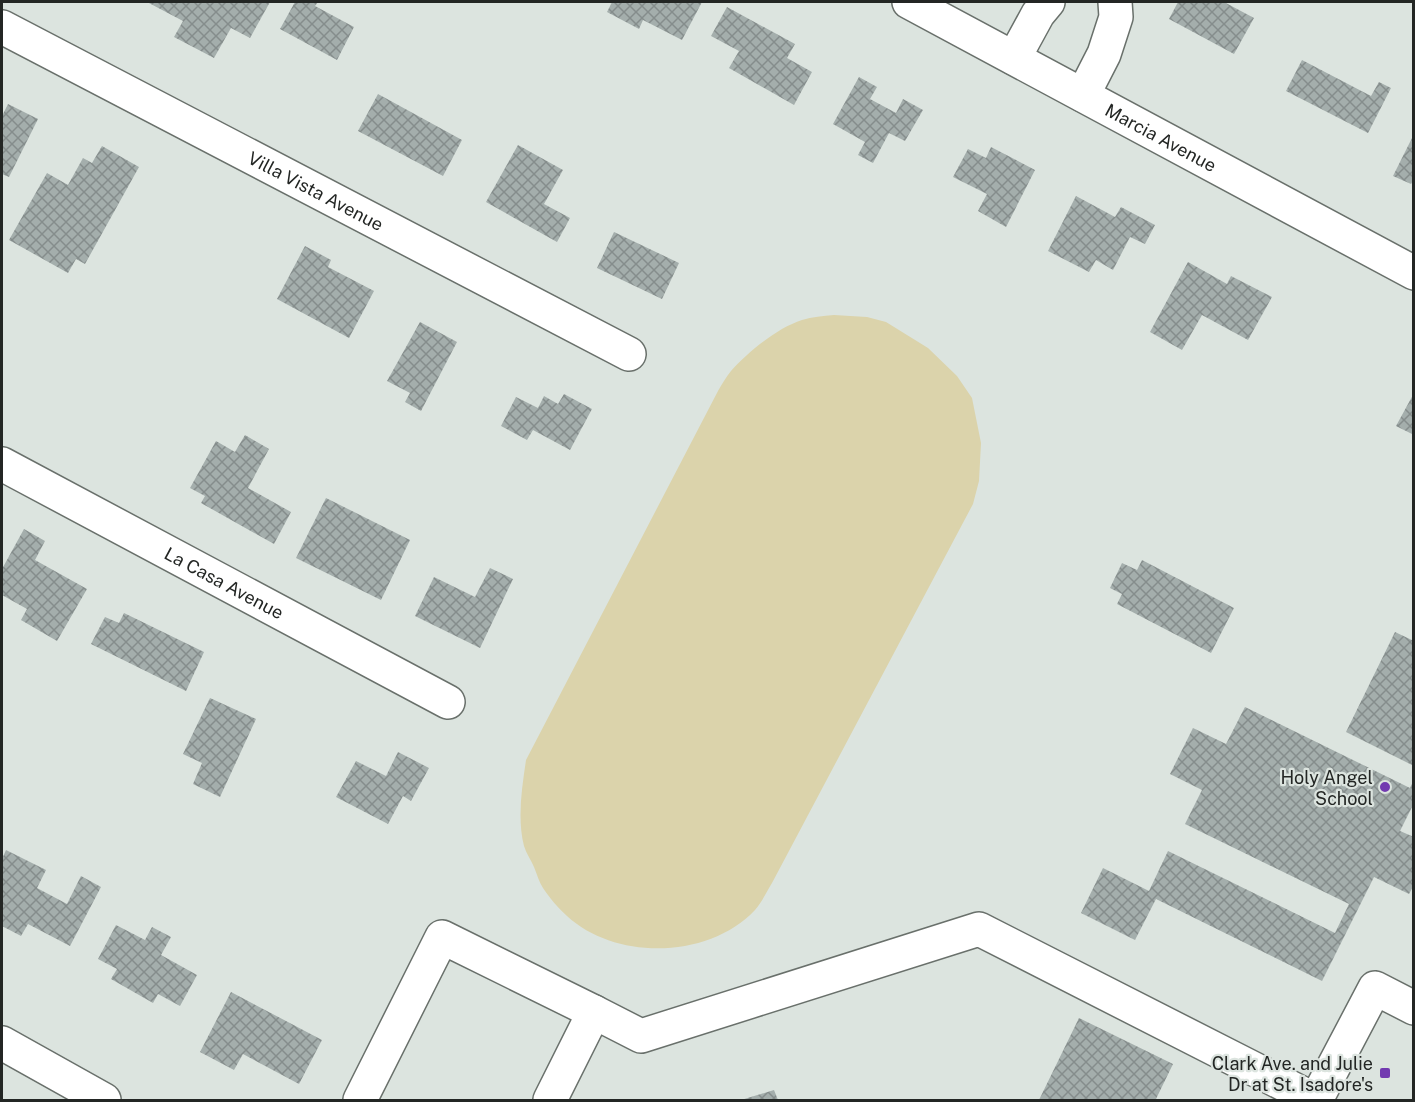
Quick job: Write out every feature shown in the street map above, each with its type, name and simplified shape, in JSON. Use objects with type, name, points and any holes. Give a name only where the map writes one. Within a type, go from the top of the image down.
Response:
[{"type":"street","name":"Marcia Avenue","points":[[909,2],[1413,273]]},
{"type":"street","points":[[1014,58],[1038,14],[1048,2]]},
{"type":"street","points":[[1083,95],[1104,54],[1116,17],[1115,2]]},
{"type":"street","name":"Villa Vista Avenue","points":[[2,27],[629,354]]},
{"type":"street","name":"La Casa Avenue","points":[[2,464],[448,702]]},
{"type":"street","points":[[360,1101],[442,937],[641,1036],[979,929],[1315,1101],[1375,988],[1413,1008]]},
{"type":"street","points":[[550,1101],[594,1012]]},
{"type":"street","points":[[2,1043],[104,1101]]},
{"type":"shaded area","points":[[834,315],[867,317],[886,322],[928,348],[957,376],[972,398],[981,443],[979,481],[973,504],[772,883],[755,910],[736,926],[713,938],[688,945],[662,948],[636,947],[611,941],[587,931],[567,916],[540,883],[525,849],[522,835],[521,803],[526,760],[727,376],[754,349],[783,329],[806,319]]},
{"type":"building","points":[[147,2],[270,2],[250,38],[231,28],[214,58],[174,37],[183,21]]},
{"type":"building","points":[[295,2],[318,2],[315,6],[354,27],[337,60],[280,29]]},
{"type":"building","points":[[612,2],[702,2],[682,40],[643,20],[639,29],[607,12]]},
{"type":"building","points":[[1178,2],[1224,2],[1254,18],[1234,54],[1169,19]]},
{"type":"building","points":[[727,7],[795,44],[787,58],[812,72],[794,105],[729,68],[739,51],[711,36]]},
{"type":"building","points":[[1302,60],[1371,96],[1379,82],[1391,88],[1368,133],[1286,91]]},
{"type":"building","points":[[859,77],[877,87],[870,99],[896,113],[903,99],[923,110],[905,141],[889,133],[873,163],[858,155],[865,142],[833,124]]},
{"type":"building","points":[[378,94],[462,140],[443,176],[358,131]]},
{"type":"building","points":[[8,104],[38,119],[9,177],[2,174],[2,114]]},
{"type":"building","points":[[1414,134],[1414,179],[1411,184],[1393,176]]},
{"type":"building","points":[[518,145],[563,170],[544,204],[570,218],[557,242],[486,202]]},
{"type":"building","points":[[102,146],[139,167],[85,264],[76,259],[68,273],[9,240],[47,173],[68,185],[83,158],[92,163]]},
{"type":"building","points":[[991,147],[1035,170],[1006,227],[978,211],[987,194],[953,177],[968,149],[986,158]]},
{"type":"building","points":[[1076,196],[1115,217],[1121,207],[1155,225],[1145,244],[1130,237],[1113,270],[1096,260],[1089,272],[1048,251]]},
{"type":"building","points":[[614,232],[679,263],[662,299],[597,268]]},
{"type":"building","points":[[305,246],[331,260],[328,267],[374,291],[349,338],[277,299]]},
{"type":"building","points":[[1188,262],[1227,284],[1231,276],[1272,297],[1248,340],[1202,315],[1182,350],[1150,332]]},
{"type":"building","points":[[420,322],[457,342],[421,411],[405,402],[410,393],[387,381]]},
{"type":"building","points":[[1414,393],[1414,435],[1396,426]]},
{"type":"building","points":[[564,394],[592,409],[570,450],[533,430],[527,440],[501,426],[516,397],[538,408],[544,396],[558,404]]},
{"type":"building","points":[[245,435],[269,449],[248,488],[291,512],[274,544],[201,503],[205,496],[190,488],[216,441],[235,452]]},
{"type":"building","points":[[326,498],[410,540],[381,600],[296,558]]},
{"type":"building","points":[[24,529],[45,541],[35,560],[87,589],[57,641],[21,620],[27,609],[2,595],[2,569]]},
{"type":"building","points":[[1142,560],[1234,608],[1211,653],[1117,604],[1122,594],[1110,588],[1122,563],[1137,570]]},
{"type":"building","points":[[490,568],[513,579],[480,648],[415,616],[434,577],[475,597]]},
{"type":"building","points":[[124,613],[204,652],[186,691],[91,644],[105,617],[119,623]]},
{"type":"building","points":[[1395,632],[1414,641],[1414,766],[1346,732]]},
{"type":"building","points":[[210,698],[256,719],[220,797],[193,784],[202,763],[183,754]]},
{"type":"building","points":[[1245,707],[1410,788],[1414,780],[1414,803],[1400,831],[1414,837],[1414,885],[1409,894],[1374,877],[1322,981],[1156,899],[1135,940],[1081,913],[1103,868],[1149,891],[1168,851],[1335,933],[1349,904],[1185,824],[1202,790],[1170,774],[1193,728],[1226,744]]},
{"type":"building","points":[[398,752],[429,768],[411,801],[403,796],[388,824],[336,797],[356,761],[386,776]]},
{"type":"building","points":[[6,850],[46,870],[37,888],[67,904],[81,876],[101,887],[70,946],[28,924],[21,936],[2,926],[2,859]]},
{"type":"building","points":[[116,925],[145,940],[152,927],[171,937],[161,955],[197,975],[180,1006],[158,994],[153,1003],[111,979],[117,969],[98,959]]},
{"type":"building","points":[[231,992],[322,1040],[299,1084],[243,1054],[234,1070],[200,1052]]},
{"type":"building","points":[[1079,1018],[1173,1064],[1156,1099],[1161,1100],[1039,1100]]},
{"type":"building","points":[[774,1090],[778,1100],[741,1100]]},
{"type":"place","name":"Holy Angel School","points":[[1385,787]]},
{"type":"place","name":"Clark Ave. and Julie Dr at St. Isadore's","points":[[1385,1073]]}]
